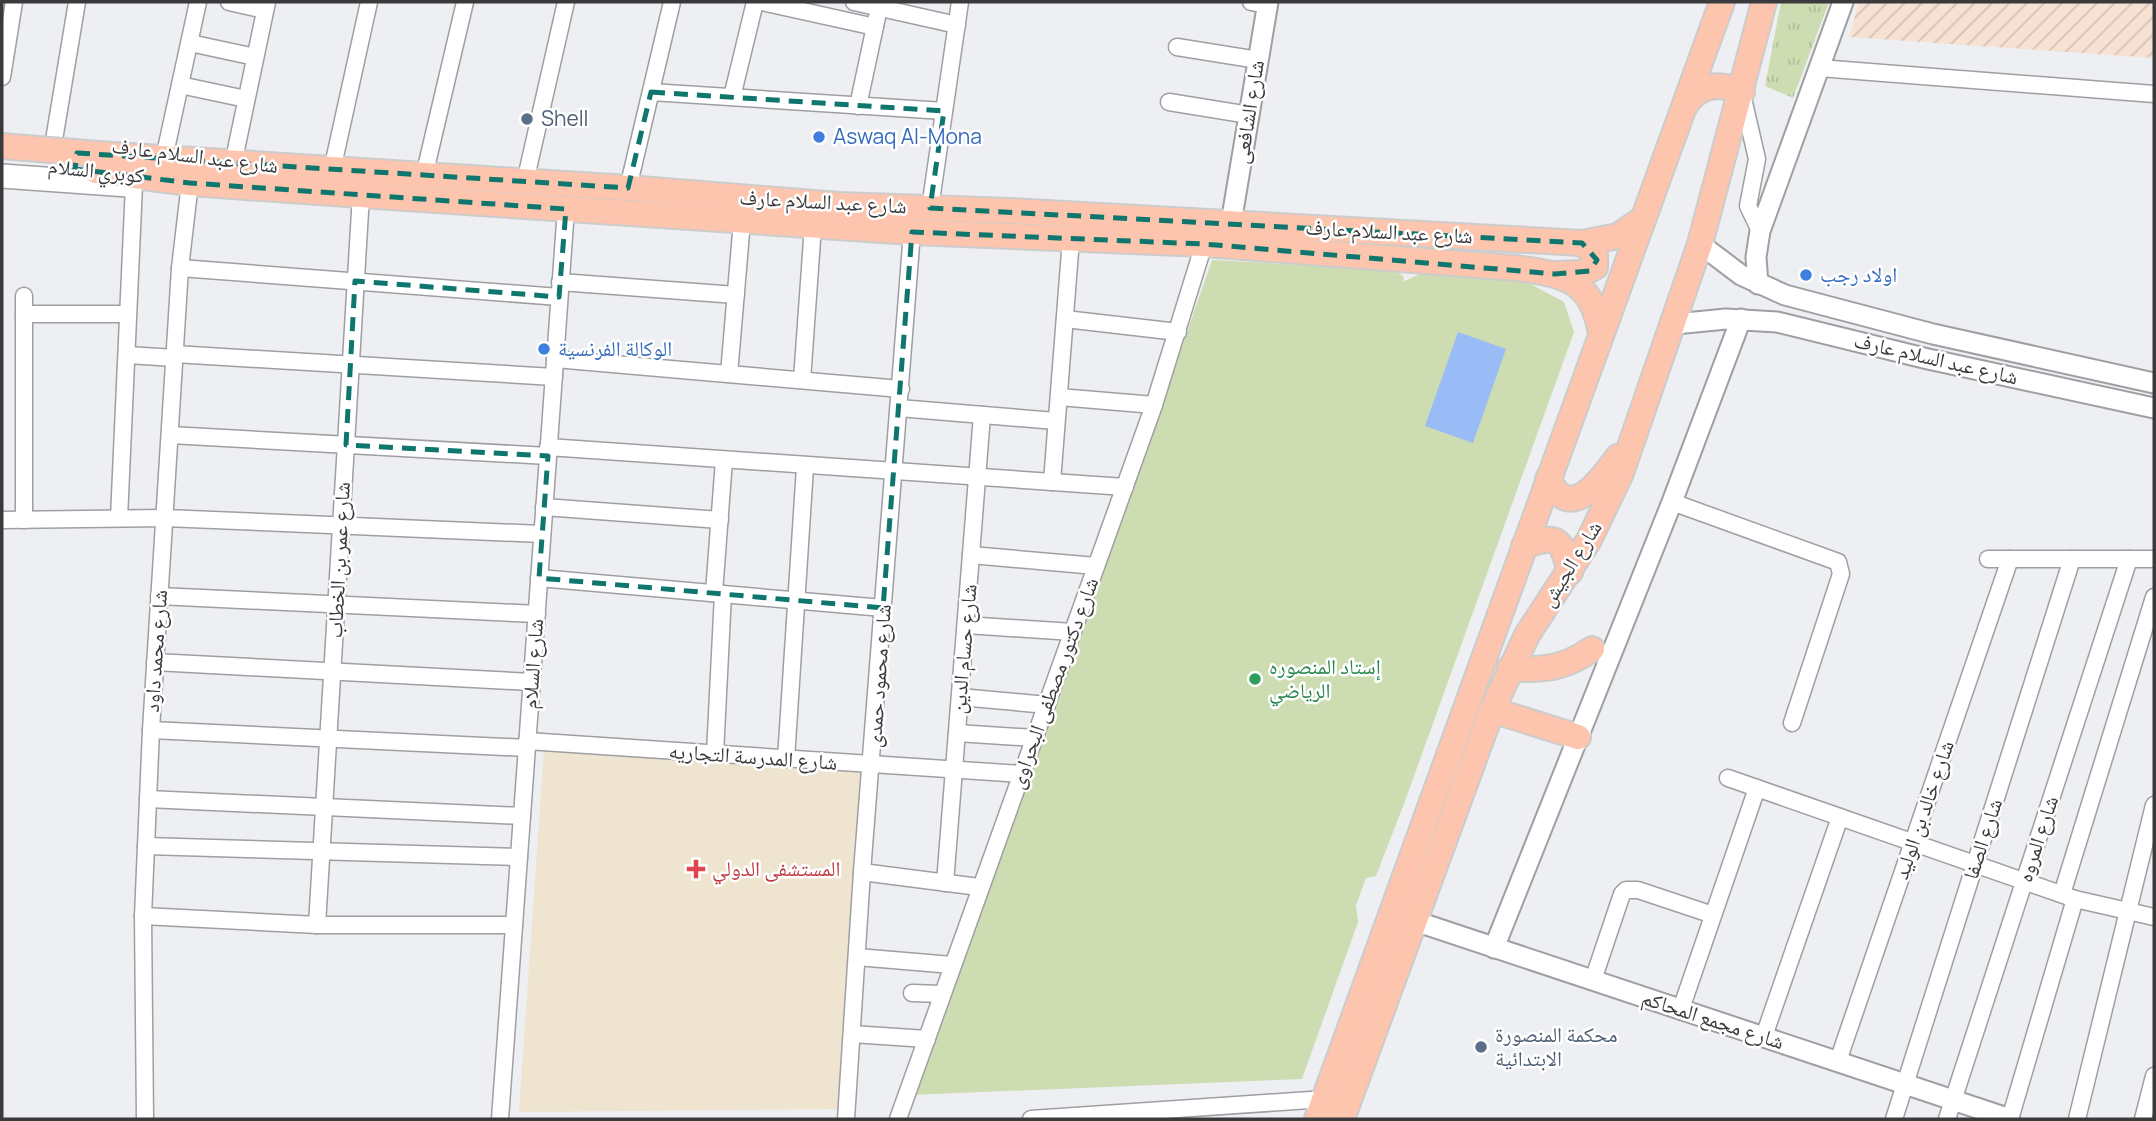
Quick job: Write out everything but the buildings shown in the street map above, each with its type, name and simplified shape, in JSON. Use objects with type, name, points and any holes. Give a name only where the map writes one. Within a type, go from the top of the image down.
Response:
[{"type":"main road","name":"شارع الجيش","points":[[1338,1114],[1524,546],[1722,2]]},
{"type":"main road","name":"شارع الجيش","points":[[1338,1114],[1415,921],[1510,668],[1547,603],[1570,572],[1606,507],[1633,439],[1675,324],[1700,244],[1765,2]]},
{"type":"main road","points":[[1682,110],[1688,100],[1707,87],[1719,85],[1742,92]]},
{"type":"main road","name":"شارع عبد السلام عارف","points":[[2,136],[54,140],[91,156],[166,149],[226,163],[628,188],[825,204],[1581,243],[1618,236],[1641,220]]},
{"type":"main road","name":"كوبري السلام","points":[[2,146],[91,156],[226,163]]},
{"type":"main road","points":[[74,182],[91,156]]},
{"type":"main road","name":"كوبري السلام","points":[[2,162],[91,156],[190,183]]},
{"type":"main road","name":"شارع عبد السلام عارف","points":[[2,176],[134,185],[190,183],[912,232],[1204,244],[1495,266],[1555,274],[1581,287],[1591,299],[1601,333]]},
{"type":"main road","points":[[1555,274],[1583,273],[1595,267],[1595,254],[1581,243]]},
{"type":"main road","points":[[1548,479],[1553,490],[1563,497],[1574,499],[1586,495],[1633,439]]},
{"type":"main road","points":[[1524,546],[1548,538],[1556,540],[1563,546],[1570,572]]},
{"type":"main road","points":[[1510,668],[1554,668],[1575,661],[1592,649]]},
{"type":"main road","points":[[1492,710],[1578,737]]},
{"type":"street","points":[[2,77],[14,2]]},
{"type":"street","points":[[54,140],[77,2]]},
{"type":"street","points":[[166,149],[198,2]]},
{"type":"street","points":[[226,163],[246,99],[266,6],[229,2]]},
{"type":"street","points":[[332,170],[369,2]]},
{"type":"street","points":[[424,176],[465,2]]},
{"type":"street","points":[[525,182],[566,2]]},
{"type":"street","points":[[628,188],[672,2]]},
{"type":"street","points":[[732,97],[755,2]]},
{"type":"street","points":[[762,2],[875,27]]},
{"type":"street","points":[[854,2],[957,25]]},
{"type":"street","points":[[930,208],[960,2]]},
{"type":"street","points":[[1758,284],[1756,257],[1760,231],[1843,2]]},
{"type":"street","name":"شارع الشافعى","points":[[1231,223],[1258,60],[1262,3]]},
{"type":"street","points":[[858,106],[879,7]]},
{"type":"street","points":[[190,43],[255,57]]},
{"type":"street","points":[[1177,47],[1258,60]]},
{"type":"street","points":[[1819,68],[2154,94]]},
{"type":"street","points":[[180,85],[246,99]]},
{"type":"street","points":[[650,92],[944,111]]},
{"type":"street","points":[[1742,92],[1757,159],[1748,206],[1760,231]]},
{"type":"street","points":[[1169,102],[1249,115]]},
{"type":"street","name":"شارع محمد داود","points":[[145,1119],[144,916],[151,730],[180,268],[190,183]]},
{"type":"street","points":[[119,518],[134,185]]},
{"type":"street","name":"شارع عمر بن الخطاب","points":[[317,925],[361,195]]},
{"type":"street","name":"شارع السلام","points":[[500,1119],[565,209]]},
{"type":"street","points":[[729,374],[742,221]]},
{"type":"street","points":[[802,380],[813,226]]},
{"type":"street","name":"شارع محمود حمدى","points":[[846,1119],[862,872],[912,232]]},
{"type":"street","points":[[1052,482],[1071,239]]},
{"type":"street","name":"شارع دكتور مصطفى البحراوى","points":[[898,1119],[1154,405],[1204,244]]},
{"type":"street","name":"شارع عبد السلام عارف","points":[[1700,244],[1758,284],[1933,334],[2154,383]]},
{"type":"street","points":[[180,268],[355,281],[736,295]]},
{"type":"street","points":[[24,296],[24,520]]},
{"type":"street","points":[[24,314],[128,314]]},
{"type":"street","points":[[1065,319],[1178,332]]},
{"type":"street","points":[[1494,948],[1672,502],[1741,319]]},
{"type":"street","name":"شارع عبد السلام عارف","points":[[1675,324],[1741,319],[1777,323],[2154,408]]},
{"type":"street","points":[[1928,359],[1933,334]]},
{"type":"street","points":[[127,355],[554,377]]},
{"type":"street","points":[[555,359],[901,389]]},
{"type":"street","points":[[2046,384],[2052,362]]},
{"type":"street","points":[[1059,397],[1154,405]]},
{"type":"street","points":[[899,408],[1056,421]]},
{"type":"street","name":"شارع حسام الدين","points":[[944,883],[982,415]]},
{"type":"street","points":[[170,435],[724,460],[1125,487]]},
{"type":"street","points":[[715,754],[720,520],[724,460]]},
{"type":"street","points":[[786,759],[805,467]]},
{"type":"street","points":[[1672,502],[1838,562],[1841,574],[1792,723]]},
{"type":"street","points":[[544,507],[720,520]]},
{"type":"street","points":[[2,520],[165,517],[542,534]]},
{"type":"street","points":[[971,555],[1096,566]]},
{"type":"street","points":[[1988,559],[2154,559]]},
{"type":"street","name":"شارع خالد بن الوليد","points":[[1838,1061],[2010,559]]},
{"type":"street","name":"شارع الصفا","points":[[1894,1119],[2072,559]]},
{"type":"street","name":"شارع المروه","points":[[1947,1119],[2129,559]]},
{"type":"street","points":[[539,578],[883,608]]},
{"type":"street","points":[[159,596],[537,614]]},
{"type":"street","points":[[2010,1119],[2068,897],[2154,597]]},
{"type":"street","points":[[966,625],[1073,632]]},
{"type":"street","points":[[155,662],[531,682]]},
{"type":"street","points":[[960,697],[1047,705]]},
{"type":"street","name":"شارع المدرسة التجاريه","points":[[151,730],[715,754],[1021,774]]},
{"type":"street","points":[[957,733],[1035,738]]},
{"type":"street","points":[[1728,778],[2068,897],[2154,916]]},
{"type":"street","points":[[1681,1009],[1757,788]]},
{"type":"street","points":[[148,799],[522,816]]},
{"type":"street","points":[[2077,1119],[2154,805]]},
{"type":"street","points":[[1764,1036],[1840,817]]},
{"type":"street","points":[[146,846],[519,856]]},
{"type":"street","points":[[862,872],[979,887]]},
{"type":"street","points":[[1593,980],[1626,890],[1638,890],[1713,915]]},
{"type":"street","points":[[144,916],[317,925],[514,925]]},
{"type":"street","name":"شارع مجمع المحاكم","points":[[1415,921],[2010,1119]]},
{"type":"street","points":[[858,957],[952,965]]},
{"type":"street","points":[[912,993],[942,994]]},
{"type":"street","points":[[852,1034],[927,1039]]},
{"type":"street","points":[[2143,1119],[2154,1076]]},
{"type":"street","points":[[1031,1119],[1338,1114]]},
{"type":"highlighted area","points":[[651,92],[944,111],[930,208],[1582,243],[1597,260],[1590,271],[1555,274],[1204,244],[912,232],[883,608],[539,578],[548,456],[346,445],[355,281],[559,297],[566,209],[190,183],[75,169],[77,153],[628,188]]},
{"type":"shaded area","points":[[1859,2],[2154,2],[2154,58],[1849,37]]},
{"type":"shaded area","name":"المستشفى الدولي","points":[[544,749],[862,772],[839,1109],[519,1112]]},
{"type":"green space","points":[[1781,2],[1829,2],[1793,98],[1765,86]]},
{"type":"green space","name":"إستاد المنصوره الرياضي","points":[[1212,260],[1395,270],[1404,277],[1403,282],[1422,273],[1525,281],[1564,302],[1574,332],[1405,801],[1376,876],[1366,878],[1356,905],[1358,922],[1302,1079],[910,1095],[1000,861],[1081,625],[1085,626]]},
{"type":"water","points":[[1458,332],[1506,349],[1473,443],[1425,426]]},
{"type":"place","name":"Shell","points":[[527,119]]},
{"type":"place","name":"Aswaq Al-Mona","points":[[819,137]]},
{"type":"place","name":"اولاد رجب","points":[[1806,275]]},
{"type":"place","name":"الوكالة الفرنسية","points":[[544,349]]},
{"type":"place","name":"إستاد المنصوره الرياضي","points":[[1255,679]]},
{"type":"place","name":"المستشفى الدولي","points":[[696,869]]},
{"type":"place","name":"محكمة المنصورة الابتدائية","points":[[1481,1047]]}]
